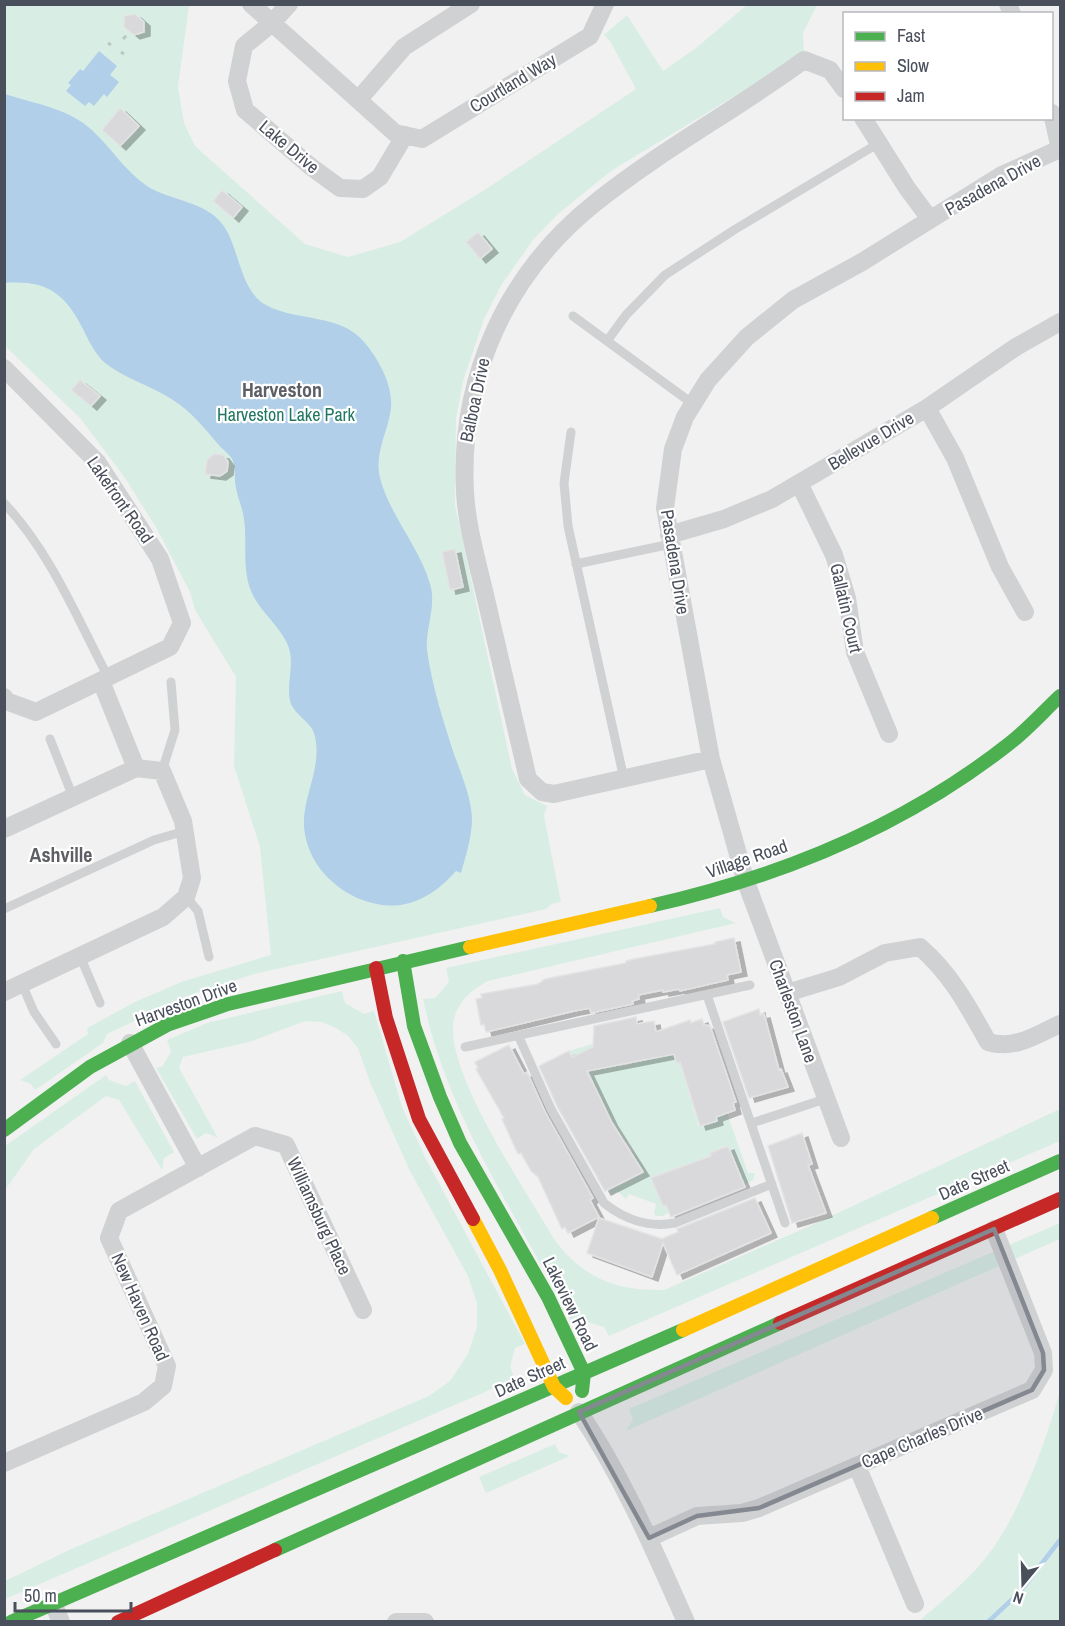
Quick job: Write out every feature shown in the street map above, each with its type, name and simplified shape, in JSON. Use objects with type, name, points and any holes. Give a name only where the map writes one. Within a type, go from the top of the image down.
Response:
[{"type":"main road","name":"Village Road","points":[[403,961],[670,902],[746,882],[863,836],[948,788],[1011,742],[1060,696]]},
{"type":"main road","name":"Harveston Drive","points":[[7,1123],[90,1067],[130,1043],[167,1025],[228,1004],[403,961]]},
{"type":"main road","name":"Lakeview Road","points":[[403,961],[414,1026],[460,1143],[527,1256],[584,1373],[579,1412]]},
{"type":"main road","points":[[376,968],[386,1018],[419,1119],[500,1270],[554,1387],[579,1412]]},
{"type":"main road","name":"Date Street","points":[[11,1622],[554,1387],[1060,1161]]},
{"type":"main road","points":[[118,1622],[579,1412],[1060,1199]]},
{"type":"street","points":[[251,4],[395,133],[405,135]]},
{"type":"street","name":"Lake Drive","points":[[289,4],[272,23],[244,46],[237,81],[245,110],[310,166],[340,188],[363,189],[380,177],[405,135]]},
{"type":"street","points":[[359,99],[404,47],[471,4]]},
{"type":"street","name":"Courtland Way","points":[[405,135],[422,139],[590,36],[605,4]]},
{"type":"street","name":"Balboa Drive","points":[[711,759],[554,794],[542,792],[528,779],[476,558],[465,494],[467,420],[488,342],[501,313],[532,264],[594,204],[642,168],[757,95],[804,60],[830,70],[843,88]]},
{"type":"street","points":[[1053,118],[1060,149]]},
{"type":"street","points":[[864,120],[930,219]]},
{"type":"street","name":"Pasadena Drive","points":[[746,882],[711,759],[670,539],[665,508],[673,449],[693,404],[708,380],[747,337],[793,300],[862,262],[1002,175],[1060,149]]},
{"type":"street","name":"Bellevue Drive","points":[[670,539],[772,499],[927,408],[1016,347],[1057,331]]},
{"type":"street","name":"Lakefront Road","points":[[4,368],[97,462],[160,559],[182,623],[170,647],[104,679]]},
{"type":"street","points":[[927,408],[955,458],[1000,567],[1026,612]]},
{"type":"street","name":"Gallatin Court","points":[[800,483],[834,555],[847,598],[855,652],[889,734]]},
{"type":"street","points":[[4,697],[6,700],[36,712],[104,679],[136,768]]},
{"type":"street","points":[[4,829],[136,768],[162,771],[185,831],[192,878],[186,897],[163,917],[10,986]]},
{"type":"street","name":"Charleston Lane","points":[[746,882],[841,1138]]},
{"type":"street","points":[[787,993],[839,977],[885,953],[920,947],[942,967],[961,993],[988,1042],[1002,1046],[1016,1044],[1060,1024]]},
{"type":"street","points":[[130,1043],[198,1168]]},
{"type":"street","name":"Williamsburg Place","points":[[198,1168],[255,1136],[286,1145],[363,1310]]},
{"type":"street","name":"New Haven Road","points":[[4,1463],[144,1402],[163,1386],[167,1366],[109,1238],[119,1211],[198,1168]]},
{"type":"street","name":"Cape Charles Drive","points":[[649,1538],[697,1516],[759,1509],[1032,1390],[1044,1370],[1043,1353],[994,1229]]},
{"type":"street","points":[[579,1412],[596,1437],[649,1538],[686,1622]]},
{"type":"street","points":[[856,1466],[915,1604]]},
{"type":"street","points":[[53,1603],[61,1622]]},
{"type":"street","points":[[396,1622],[425,1621]]},
{"type":"lane","points":[[607,340],[632,308],[665,275],[714,242],[879,143]]},
{"type":"lane","points":[[573,316],[693,404]]},
{"type":"lane","points":[[571,432],[565,500],[576,564],[624,779]]},
{"type":"lane","points":[[4,503],[20,519],[65,590],[104,679]]},
{"type":"lane","points":[[576,564],[670,539]]},
{"type":"lane","points":[[162,771],[175,730],[171,682]]},
{"type":"lane","points":[[50,739],[73,797]]},
{"type":"lane","points":[[4,909],[154,840],[185,831]]},
{"type":"lane","points":[[186,897],[198,911],[209,957]]},
{"type":"lane","points":[[80,956],[99,1002]]},
{"type":"lane","points":[[465,1047],[750,985]]},
{"type":"lane","points":[[10,986],[34,1012],[56,1044]]},
{"type":"lane","points":[[707,995],[784,1223]]},
{"type":"lane","points":[[518,1035],[551,1109],[604,1203],[616,1212],[660,1226],[675,1223],[772,1184]]},
{"type":"lane","points":[[752,1123],[825,1099]]},
{"type":"path","points":[[123,39],[127,35]]},
{"type":"highlighted area","points":[[994,1229],[1043,1353],[1044,1370],[1032,1390],[759,1508],[697,1516],[649,1538],[579,1412]]},
{"type":"green space","name":"Harveston Lake Park","points":[[4,5],[189,5],[178,87],[184,123],[195,146],[305,244],[348,257],[400,242],[486,189],[636,89],[610,41],[604,35],[627,15],[663,71],[696,48],[747,5],[817,5],[803,33],[804,54],[611,171],[558,214],[533,240],[502,284],[484,319],[463,381],[456,418],[455,505],[512,769],[525,795],[547,806],[544,816],[561,902],[552,904],[546,909],[254,974],[190,995],[107,1034],[103,1043],[35,1090],[31,1084],[20,1080],[88,1034],[87,1028],[135,1002],[181,982],[271,955],[260,847],[234,766],[236,677],[195,610],[190,592],[157,529],[125,478],[80,418],[5,346]]},
{"type":"green space","points":[[720,908],[723,917],[736,923],[488,981],[464,999],[454,1018],[455,1048],[476,1104],[554,1239],[577,1264],[589,1273],[616,1285],[664,1290],[812,1225],[1060,1109],[1060,1141],[609,1336],[604,1327],[584,1321],[573,1325],[467,1126],[434,1043],[423,999],[435,998],[449,982],[446,968]]},
{"type":"green space","points":[[342,991],[345,1003],[364,1014],[374,1011],[402,1107],[426,1159],[525,1344],[515,1348],[510,1367],[515,1379],[5,1599],[5,1581],[69,1550],[429,1396],[450,1381],[468,1354],[477,1327],[477,1303],[468,1276],[410,1171],[370,1082],[358,1048],[348,1036],[322,1022],[305,1021],[249,1042],[183,1057],[179,1068],[218,1138],[206,1133],[197,1139],[156,1068],[163,1066],[171,1051],[167,1040],[207,1023]]},
{"type":"green space","points":[[667,1028],[690,1098],[695,1103],[692,1105],[696,1117],[700,1119],[697,1121],[698,1126],[717,1121],[716,1117],[727,1113],[748,1173],[755,1173],[753,1180],[744,1185],[727,1145],[718,1149],[711,1156],[670,1174],[669,1171],[657,1176],[663,1206],[666,1205],[669,1212],[663,1216],[656,1216],[654,1213],[656,1204],[629,1194],[626,1199],[617,1191],[612,1196],[608,1185],[622,1184],[643,1172],[630,1152],[632,1150],[628,1142],[625,1144],[613,1122],[610,1124],[592,1086],[594,1084],[569,1051],[592,1044],[597,1069],[620,1063],[621,1066],[630,1065],[630,1061],[660,1052],[656,1031]]},
{"type":"green space","points":[[106,1075],[109,1080],[126,1086],[135,1081],[174,1152],[164,1158],[162,1170],[119,1100],[106,1096],[34,1149],[5,1190],[5,1146]]},
{"type":"green space","points":[[1060,1223],[1060,1239],[626,1431],[633,1419],[629,1409]]},
{"type":"green space","points":[[1060,1391],[1060,1621],[919,1621],[975,1570],[1002,1534],[1032,1474]]},
{"type":"green space","points":[[555,1444],[559,1452],[570,1456],[486,1493],[479,1477]]},
{"type":"water","points":[[99,51],[117,66],[110,75],[119,82],[107,97],[104,94],[94,106],[89,102],[85,106],[66,91],[71,85],[68,83],[80,69],[83,71]]},
{"type":"water","points":[[5,94],[63,112],[84,123],[132,174],[147,186],[198,206],[216,217],[229,234],[245,279],[257,298],[278,310],[344,327],[355,333],[365,343],[380,365],[390,391],[391,408],[379,460],[380,478],[390,505],[419,557],[430,584],[432,609],[427,642],[429,663],[442,716],[468,793],[472,818],[470,839],[461,873],[456,871],[440,887],[421,899],[389,906],[363,900],[338,887],[311,855],[306,841],[304,815],[315,769],[314,733],[290,701],[291,657],[287,643],[255,600],[248,582],[243,511],[236,488],[232,459],[197,420],[180,405],[105,363],[92,347],[76,316],[61,297],[43,286],[5,283]]},
{"type":"building","points":[[135,14],[144,22],[144,32],[134,35],[124,27],[124,16]]},
{"type":"building","points":[[120,108],[139,126],[120,146],[102,130]]},
{"type":"building","points":[[222,190],[242,207],[233,218],[213,201]]},
{"type":"building","points":[[478,232],[492,249],[480,259],[466,242]]},
{"type":"building","points":[[80,380],[100,396],[91,406],[71,390]]},
{"type":"building","points":[[214,454],[223,455],[228,462],[227,471],[220,476],[205,474],[207,460]]},
{"type":"building","points":[[455,549],[463,587],[450,590],[442,552]]},
{"type":"building","points":[[734,938],[741,972],[727,975],[728,980],[680,991],[679,989],[663,992],[663,990],[638,995],[639,999],[632,1001],[633,1004],[591,1013],[590,1008],[486,1032],[484,1024],[481,1025],[476,999],[482,998],[481,994],[538,984],[545,979],[715,944],[715,942]]},
{"type":"building","points":[[759,1009],[760,1015],[764,1014],[779,1070],[781,1069],[788,1087],[749,1098],[723,1022]]},
{"type":"building","points":[[636,1017],[637,1024],[654,1021],[656,1032],[690,1020],[691,1023],[702,1019],[704,1025],[710,1026],[736,1102],[733,1103],[735,1110],[716,1117],[717,1121],[700,1126],[680,1062],[677,1064],[674,1054],[587,1071],[612,1123],[643,1172],[605,1191],[557,1106],[539,1066],[569,1051],[572,1057],[593,1047],[594,1026]]},
{"type":"building","points":[[509,1045],[524,1074],[527,1072],[545,1112],[593,1198],[590,1200],[599,1217],[568,1233],[565,1227],[562,1229],[538,1177],[531,1171],[521,1153],[518,1154],[502,1119],[504,1118],[476,1069],[478,1068],[475,1062]]},
{"type":"building","points":[[802,1133],[812,1164],[808,1165],[826,1213],[792,1223],[768,1146]]},
{"type":"building","points":[[728,1146],[745,1187],[671,1217],[666,1205],[663,1206],[651,1178],[711,1156],[710,1153]]},
{"type":"building","points":[[755,1198],[771,1233],[677,1275],[663,1243],[652,1277],[587,1253],[599,1218],[662,1239],[678,1232],[677,1229]]},
{"type":"waterway","points":[[988,1622],[1019,1593],[1060,1540]]},
{"type":"traffic: fast","points":[[650,906],[746,880],[793,864],[884,823],[970,773],[1017,738],[1060,696]]},
{"type":"traffic: fast","points":[[4,1130],[90,1067],[167,1025],[228,1004],[470,947]]},
{"type":"traffic: fast","points":[[403,961],[414,1026],[440,1097],[460,1143],[548,1297],[584,1373],[582,1391]]},
{"type":"traffic: fast","points":[[932,1218],[1060,1161]]},
{"type":"traffic: fast","points":[[275,1550],[780,1323]]},
{"type":"traffic: fast","points":[[11,1622],[683,1330]]},
{"type":"traffic: slow","points":[[470,947],[650,906]]},
{"type":"traffic: slow","points":[[683,1330],[932,1218]]},
{"type":"traffic: slow","points":[[473,1219],[500,1270],[554,1387],[566,1398]]},
{"type":"traffic: jam","points":[[376,968],[386,1018],[419,1119],[473,1219]]},
{"type":"traffic: jam","points":[[780,1323],[1060,1199]]},
{"type":"traffic: jam","points":[[118,1622],[275,1550]]},
{"type":"district","name":"Harveston","points":[[282,390]]},
{"type":"district","name":"Ashville","points":[[61,855]]}]
